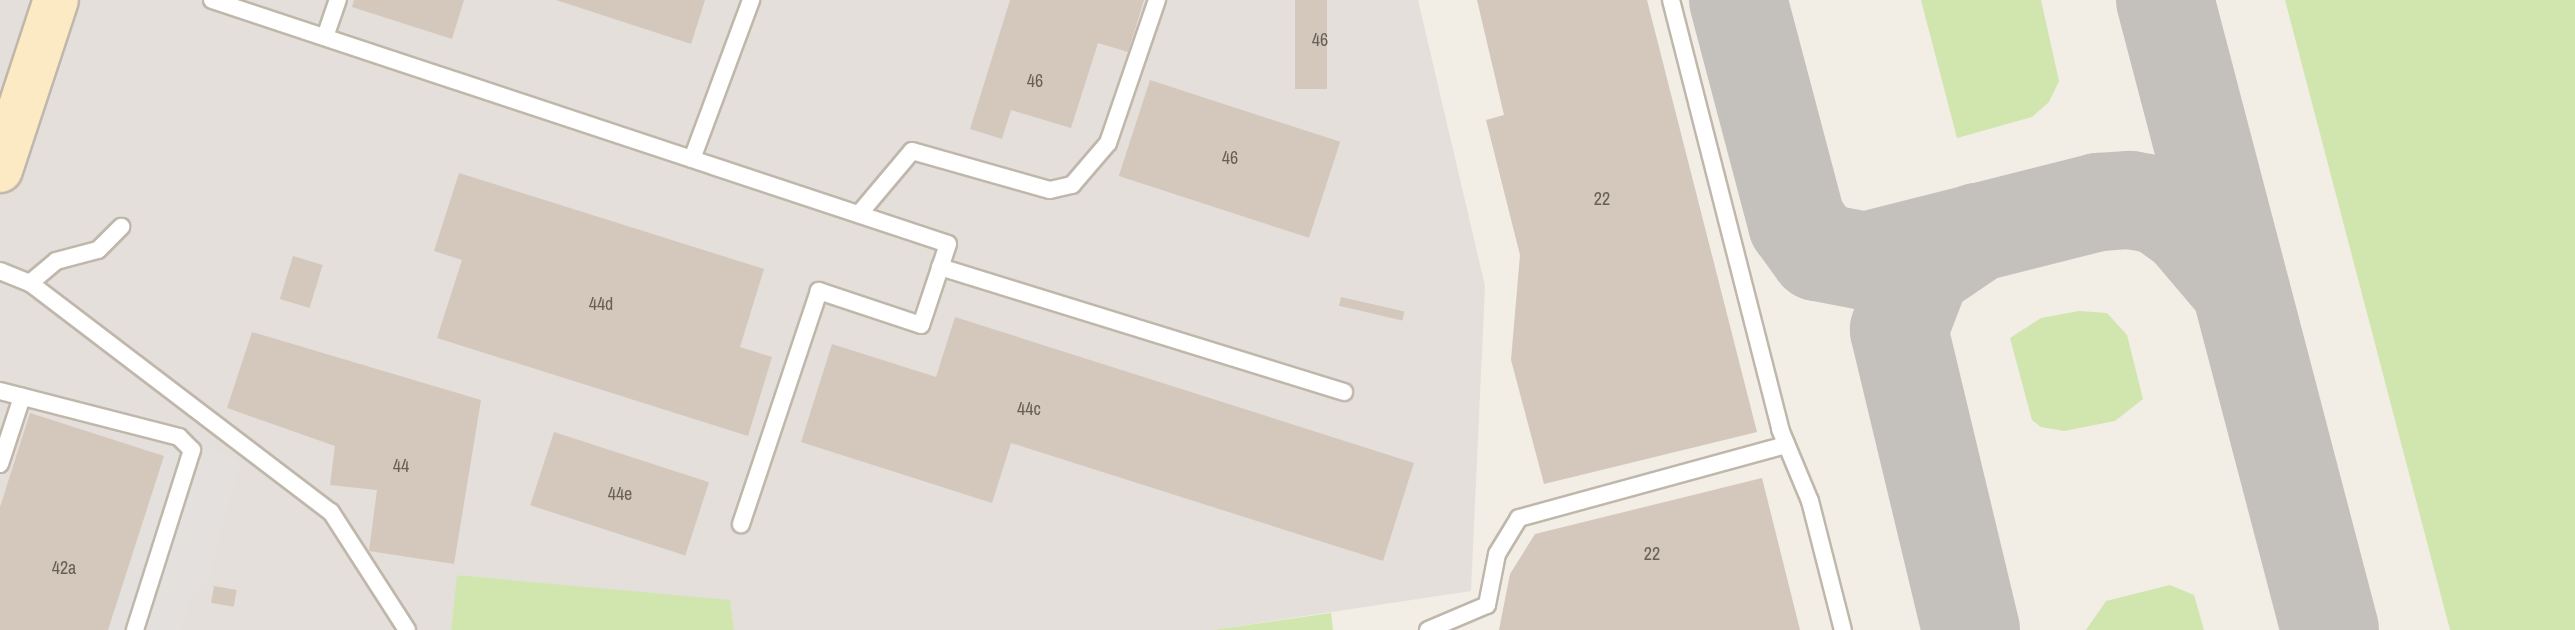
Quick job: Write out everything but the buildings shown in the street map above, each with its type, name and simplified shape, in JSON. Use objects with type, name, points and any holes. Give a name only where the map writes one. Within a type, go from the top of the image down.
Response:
[{"type":"main road","points":[[0,170],[56,0]]},
{"type":"lane","points":[[212,0],[948,244],[921,325],[819,291],[741,524]]},
{"type":"lane","points":[[325,37],[338,0]]},
{"type":"lane","points":[[692,159],[751,0]]},
{"type":"lane","points":[[859,214],[912,151],[1050,190],[1072,185],[1108,143],[1157,0]]},
{"type":"lane","points":[[1671,0],[1786,445],[1810,501],[1843,630]]},
{"type":"lane","points":[[30,283],[56,261],[98,250],[121,227]]},
{"type":"lane","points":[[940,267],[1344,392]]},
{"type":"lane","points":[[0,271],[30,283],[331,512],[407,630]]},
{"type":"lane","points":[[0,391],[179,437],[192,450],[135,630]]},
{"type":"lane","points":[[0,464],[22,397]]},
{"type":"lane","points":[[1428,630],[1487,605],[1497,554],[1519,518],[1786,445]]},
{"type":"shaded area","points":[[0,0],[1418,0],[1485,286],[1471,591],[1212,630],[734,630],[730,601],[458,575],[451,630],[0,630]]},
{"type":"shaded area","points":[[183,425],[240,465],[207,584],[192,597],[181,630],[108,630],[164,456]]},
{"type":"green space","points":[[1921,0],[2041,0],[2059,81],[2049,102],[2032,117],[1957,138]]},
{"type":"green space","points":[[2285,0],[2575,0],[2575,630],[2450,630]]},
{"type":"green space","points":[[2079,311],[2107,313],[2127,335],[2143,399],[2115,421],[2064,431],[2041,427],[2032,420],[2010,338],[2041,318]]},
{"type":"green space","points":[[457,575],[730,600],[734,630],[451,630]]},
{"type":"green space","points":[[2170,585],[2194,595],[2204,630],[2086,630],[2106,601]]},
{"type":"green space","points":[[1331,613],[1333,630],[1212,630]]},
{"type":"taxiway","points":[[1738,0],[1797,223],[1818,252],[1865,261],[2099,202],[2130,200],[2159,205],[2188,226],[2240,287]]},
{"type":"taxiway","points":[[2165,0],[2330,630]]},
{"type":"taxiway","points":[[1971,630],[1899,330],[1922,270],[1978,232]]}]
